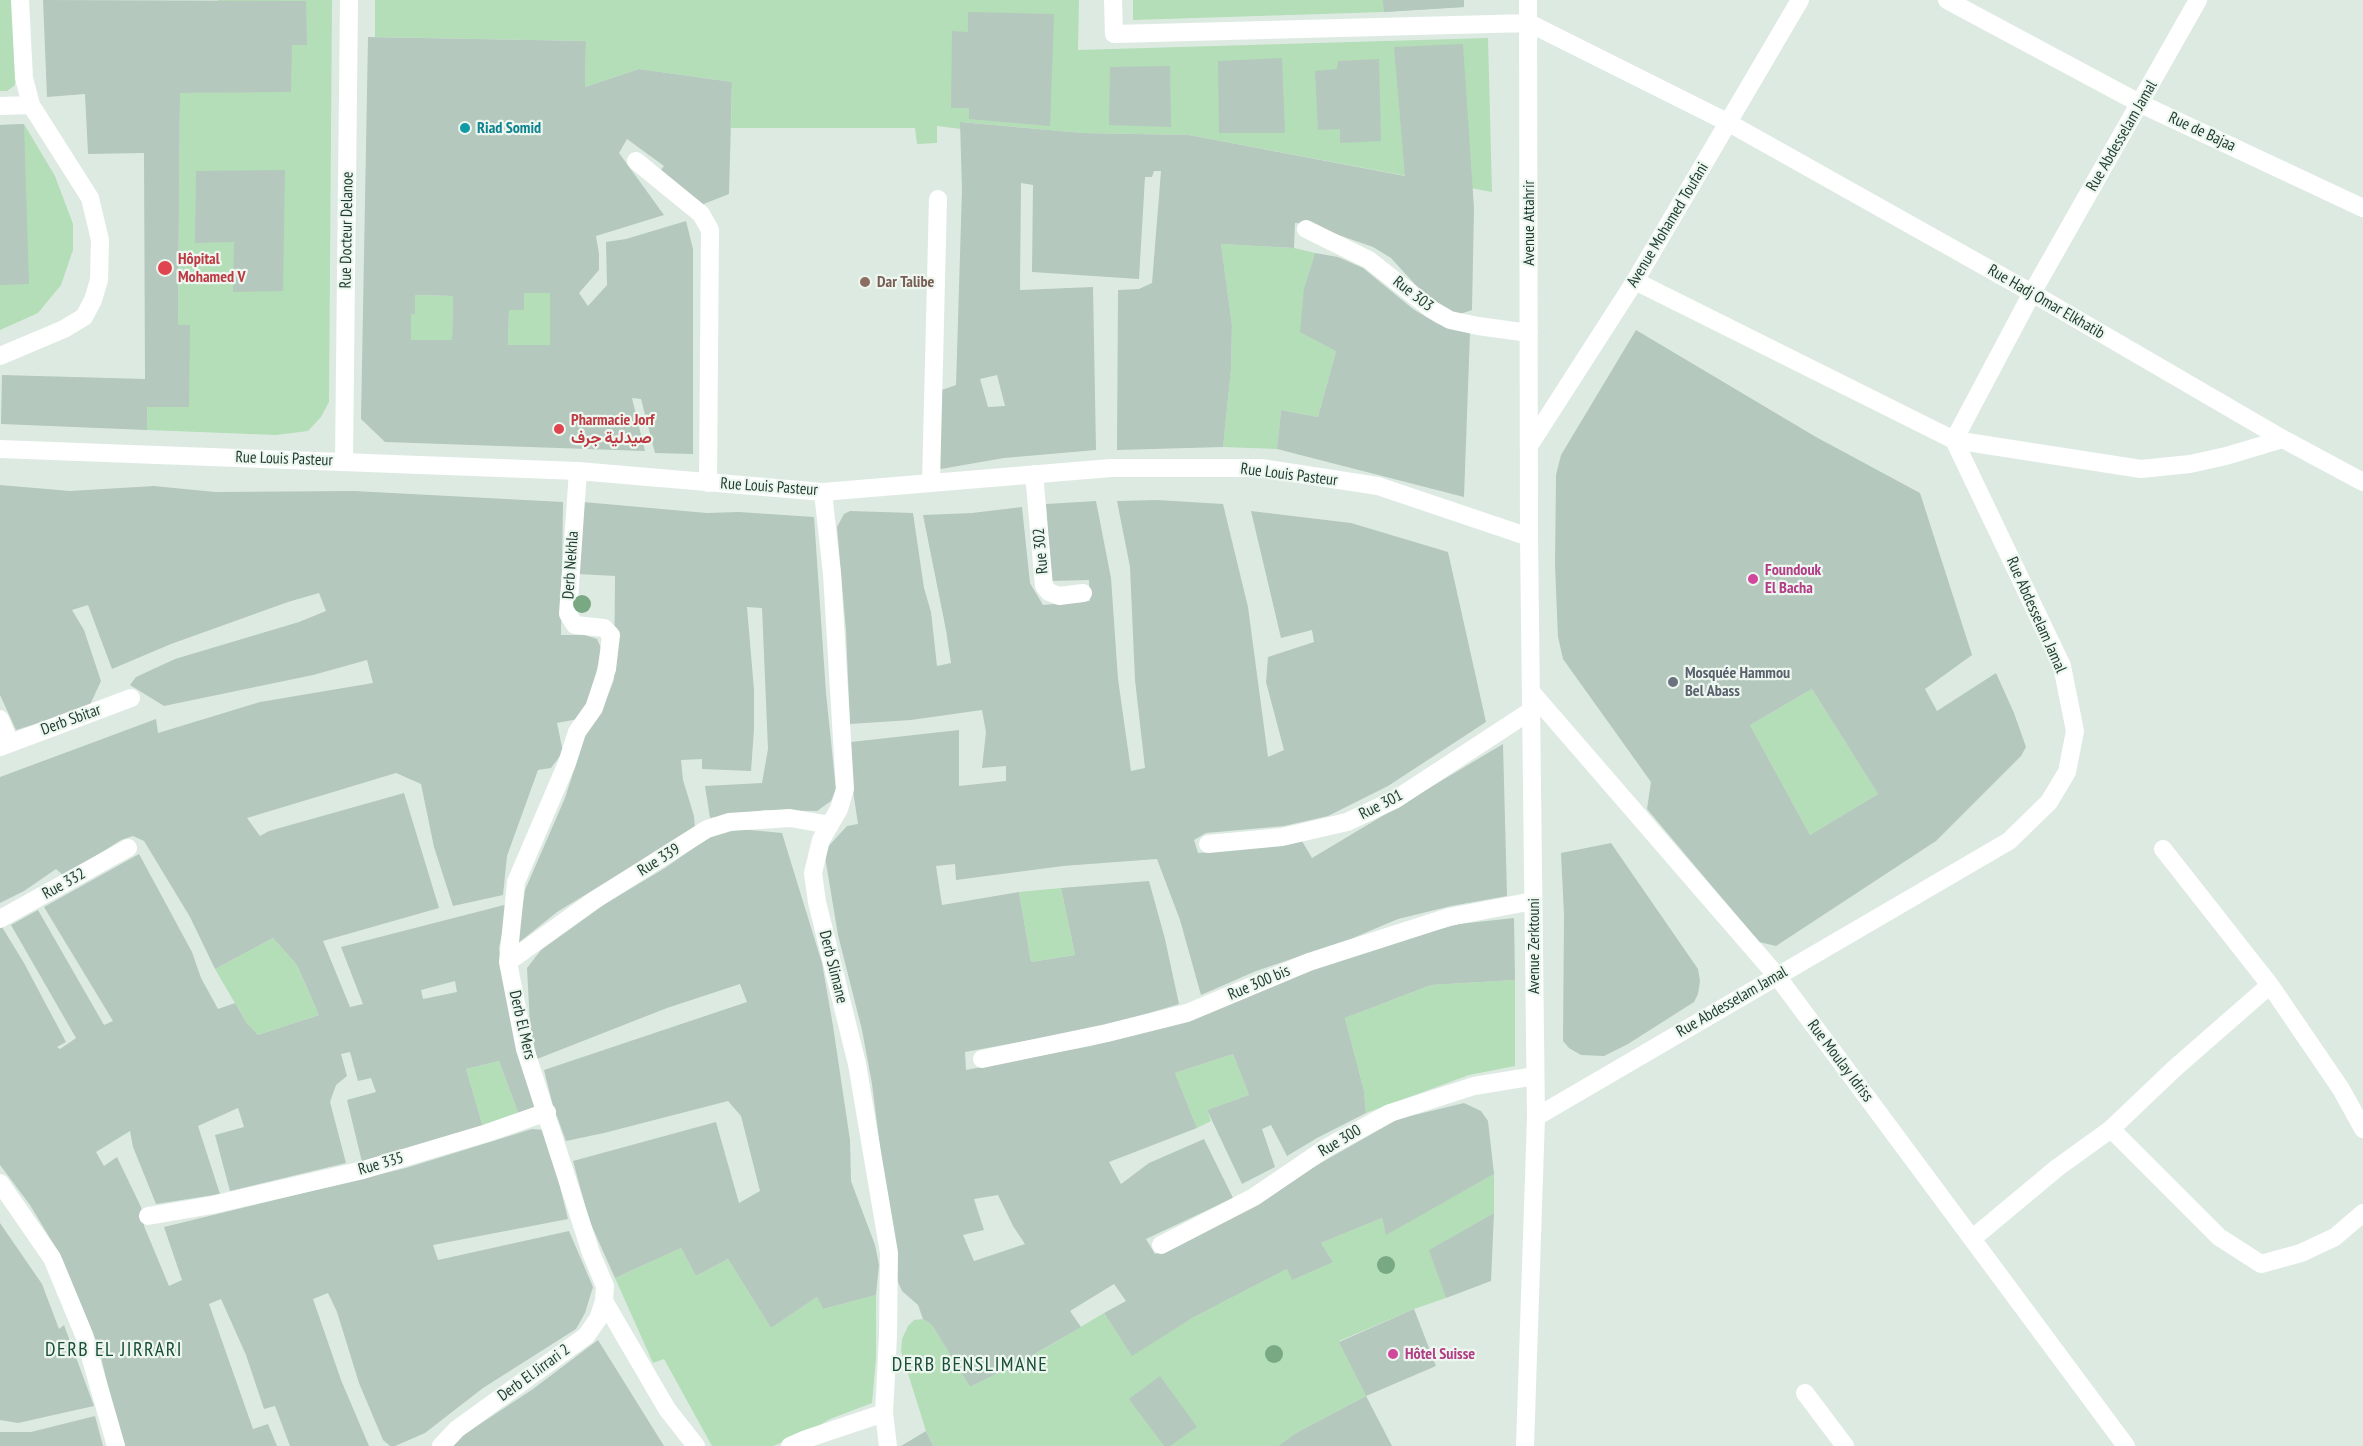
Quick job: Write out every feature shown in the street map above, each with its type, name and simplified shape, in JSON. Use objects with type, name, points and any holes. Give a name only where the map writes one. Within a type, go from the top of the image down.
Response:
[{"type":"street","points":[[0,356],[64,329],[84,317],[99,280],[100,240],[90,198],[32,105],[24,78],[20,0]]},
{"type":"street","name":"Rue Docteur Delanoe","points":[[344,461],[349,0]]},
{"type":"street","points":[[1113,0],[1114,34],[1529,23]]},
{"type":"street","name":"Avenue Attahrir","points":[[1528,0],[1530,446]]},
{"type":"street","name":"Avenue Mohamed Toufani","points":[[1530,446],[1635,281],[1800,0]]},
{"type":"street","name":"Rue de Bajaa","points":[[1947,0],[2141,104],[2363,207]]},
{"type":"street","name":"Rue Abdesselam Jamal","points":[[1536,1117],[2009,841],[2049,802],[2067,772],[2075,731],[2062,666],[1954,440],[2032,293],[2198,0]]},
{"type":"street","name":"Rue Hadj Omar Elkhatib","points":[[1529,23],[1729,123],[2363,482]]},
{"type":"street","points":[[0,106],[32,105]]},
{"type":"street","points":[[636,161],[701,214],[710,230],[708,483]]},
{"type":"street","points":[[931,483],[938,199]]},
{"type":"street","name":"Rue 303","points":[[1306,229],[1369,260],[1431,309],[1450,320],[1529,333]]},
{"type":"street","points":[[1635,281],[1954,440],[2141,469],[2190,464],[2283,438]]},
{"type":"street","name":"Avenue Zerktouni","points":[[1525,1446],[1536,1117],[1528,537],[1530,446]]},
{"type":"street","name":"Rue Louis Pasteur","points":[[0,449],[578,471],[823,492],[1111,468],[1261,468],[1378,486],[1528,537]]},
{"type":"street","name":"Derb Nekhla","points":[[567,763],[577,732],[594,708],[607,669],[611,635],[604,628],[593,625],[576,625],[568,614],[578,471]]},
{"type":"street","name":"Rue 302","points":[[1034,474],[1044,586],[1049,592],[1059,596],[1083,593]]},
{"type":"street","name":"Derb Slimane","points":[[823,492],[837,641],[845,789],[839,809],[821,840],[813,873],[817,902],[857,1064],[889,1253],[884,1413],[888,1446]]},
{"type":"street","name":"Derb Sbitar","points":[[0,719],[5,745],[131,698]]},
{"type":"street","name":"Rue Moulay Idriss","points":[[1532,701],[1777,976],[1972,1238],[2119,1443]]},
{"type":"street","name":"Rue 301","points":[[1208,844],[1282,837],[1347,822],[1396,799],[1532,701]]},
{"type":"street","name":"Derb El Mers","points":[[567,763],[516,882],[508,962],[525,1049],[604,1294],[667,1409],[696,1446]]},
{"type":"street","name":"Rue 339","points":[[508,962],[593,901],[707,829],[729,822],[790,818],[830,825]]},
{"type":"street","name":"Rue 332","points":[[0,919],[128,848]]},
{"type":"street","points":[[2163,849],[2270,985],[2341,1089],[2363,1129]]},
{"type":"street","name":"Rue 300 bis","points":[[982,1059],[1107,1033],[1187,1013],[1309,962],[1449,917],[1533,901]]},
{"type":"street","points":[[1972,1238],[2057,1168],[2111,1129],[2175,1068],[2270,985]]},
{"type":"street","name":"Rue 300","points":[[1161,1245],[1254,1197],[1326,1148],[1390,1113],[1474,1086],[1535,1076]]},
{"type":"street","name":"Rue 335","points":[[148,1216],[212,1205],[363,1170],[487,1133],[547,1112]]},
{"type":"street","points":[[2111,1129],[2219,1237],[2260,1264],[2301,1253],[2335,1237],[2363,1213]]},
{"type":"street","points":[[1,1186],[52,1258],[84,1335],[116,1446]]},
{"type":"street","name":"Derb El Jirrari 2","points":[[441,1446],[457,1429],[586,1336],[598,1319],[604,1294]]},
{"type":"street","points":[[1805,1393],[1845,1446]]},
{"type":"street","points":[[790,1446],[884,1413]]},
{"type":"green space","points":[[0,0],[13,0],[17,77],[14,86],[7,91],[0,91]]},
{"type":"green space","points":[[218,0],[332,0],[329,402],[321,417],[308,431],[276,435],[147,430],[148,325],[178,324],[180,93],[219,92]]},
{"type":"green space","points":[[375,0],[1079,0],[1078,50],[1488,38],[1492,192],[1189,135],[1082,133],[961,122],[961,129],[937,126],[937,143],[917,144],[915,128],[731,128],[732,82],[639,69],[585,87],[586,41],[375,37]]},
{"type":"green space","points":[[1133,0],[1464,0],[1464,7],[1384,12],[1133,20]]},
{"type":"green space","points":[[24,124],[55,176],[73,224],[73,250],[61,285],[38,313],[0,330],[0,125]]},
{"type":"green space","points":[[1221,244],[1294,248],[1315,253],[1304,288],[1336,351],[1318,417],[1281,410],[1277,449],[1223,447],[1231,370],[1232,325]]},
{"type":"green space","points":[[524,293],[550,293],[550,345],[508,345],[509,310],[524,309]]},
{"type":"green space","points":[[415,295],[453,296],[452,340],[411,340],[411,314],[415,314]]},
{"type":"green space","points":[[1812,689],[1878,794],[1810,835],[1750,725]]},
{"type":"green space","points":[[1061,888],[1075,955],[1031,962],[1019,892]]},
{"type":"green space","points":[[273,938],[297,965],[319,1015],[258,1035],[246,1022],[215,969]]},
{"type":"green space","points":[[1515,980],[1515,1066],[1469,1075],[1366,1113],[1364,1091],[1345,1018],[1431,985]]},
{"type":"green space","points":[[1233,1054],[1249,1095],[1207,1110],[1211,1121],[1197,1128],[1175,1073]]},
{"type":"green space","points":[[499,1061],[519,1115],[483,1127],[466,1069]]},
{"type":"green space","points":[[1494,1174],[1494,1213],[1430,1250],[1446,1298],[1339,1341],[1366,1396],[1296,1433],[1278,1446],[933,1446],[926,1431],[901,1351],[902,1339],[908,1326],[914,1320],[923,1319],[932,1325],[970,1387],[1042,1350],[1104,1313],[1132,1355],[1194,1317],[1287,1269],[1333,1262],[1321,1243],[1382,1218],[1386,1234]]},
{"type":"green space","points":[[681,1248],[696,1276],[728,1259],[771,1328],[817,1297],[823,1309],[876,1295],[876,1358],[872,1403],[830,1419],[807,1433],[773,1446],[712,1446],[664,1359],[653,1363],[615,1278]]},
{"type":"building","points":[[43,0],[306,1],[307,45],[292,45],[291,92],[180,93],[178,325],[190,325],[189,407],[147,407],[147,430],[1,424],[2,375],[145,379],[144,153],[88,154],[85,94],[47,97]]},
{"type":"building","points":[[1383,0],[1464,0],[1464,7],[1384,12]]},
{"type":"building","points":[[968,12],[1054,14],[1050,126],[969,119],[969,108],[951,108],[952,31],[968,32]]},
{"type":"building","points":[[368,37],[586,41],[585,87],[639,69],[732,82],[729,194],[701,205],[660,171],[664,166],[627,139],[619,153],[664,215],[596,236],[599,270],[579,293],[588,306],[607,285],[606,242],[626,239],[686,221],[693,249],[693,454],[655,453],[641,399],[632,398],[645,451],[385,442],[361,419]],"holes":[[[524,293],[550,293],[550,345],[508,345],[509,310],[524,310]],[[415,295],[453,296],[452,340],[411,340],[411,314],[415,314]]]},
{"type":"building","points":[[1463,44],[1474,208],[1472,310],[1457,315],[1446,310],[1421,291],[1391,258],[1373,247],[1307,224],[1295,223],[1294,248],[1221,244],[1232,325],[1231,370],[1223,447],[1117,450],[1118,290],[1139,289],[1152,283],[1161,171],[1154,171],[1152,177],[1145,177],[1139,279],[1032,272],[1033,185],[1021,183],[1020,290],[1093,287],[1096,450],[1004,458],[935,470],[936,392],[956,385],[962,190],[960,122],[1082,133],[1189,135],[1405,176],[1394,47]],"holes":[[[997,375],[1005,406],[988,407],[980,379]]]},
{"type":"building","points":[[1282,58],[1285,133],[1219,133],[1218,61]]},
{"type":"building","points":[[1379,59],[1381,141],[1340,143],[1340,129],[1318,130],[1315,71],[1337,69],[1338,61]]},
{"type":"building","points":[[1170,66],[1171,127],[1109,125],[1110,67]]},
{"type":"building","points":[[24,124],[29,284],[0,285],[0,125]]},
{"type":"building","points":[[285,170],[283,291],[233,292],[234,242],[195,243],[196,171]]},
{"type":"building","points":[[1315,253],[1338,257],[1363,268],[1413,309],[1438,324],[1470,333],[1464,497],[1277,449],[1281,410],[1318,417],[1336,351],[1300,332],[1304,288]]},
{"type":"building","points":[[1636,330],[1816,437],[1920,493],[1972,655],[1925,689],[1937,711],[1996,673],[2026,747],[2021,756],[1936,841],[1776,946],[1759,942],[1647,809],[1651,782],[1563,659],[1558,637],[1555,565],[1556,475],[1561,455]],"holes":[[[1812,689],[1878,794],[1810,835],[1750,725]]]},
{"type":"building","points":[[0,485],[70,491],[154,486],[215,492],[354,491],[563,502],[561,635],[585,635],[597,639],[601,648],[592,695],[578,719],[557,723],[563,752],[551,768],[538,770],[507,856],[503,895],[453,906],[434,847],[421,784],[396,773],[247,818],[260,836],[269,831],[404,793],[439,908],[323,941],[350,1007],[363,1004],[341,947],[508,904],[499,948],[503,982],[535,1109],[519,1115],[499,1061],[466,1069],[483,1127],[362,1162],[347,1100],[376,1092],[371,1078],[358,1081],[350,1052],[341,1054],[347,1076],[336,1085],[330,1102],[346,1163],[230,1191],[215,1135],[244,1127],[238,1108],[198,1126],[220,1194],[156,1204],[133,1147],[130,1131],[96,1152],[104,1166],[117,1157],[141,1207],[144,1226],[169,1286],[182,1280],[164,1227],[406,1168],[532,1129],[546,1130],[568,1219],[433,1245],[438,1260],[569,1231],[593,1287],[585,1313],[576,1329],[483,1388],[425,1433],[390,1446],[383,1440],[359,1383],[337,1312],[328,1293],[313,1299],[341,1380],[369,1446],[290,1446],[275,1406],[264,1409],[246,1355],[221,1299],[209,1304],[253,1429],[268,1424],[277,1446],[125,1446],[115,1418],[99,1348],[62,1258],[30,1205],[0,1165],[0,928],[2,927],[24,963],[66,1042],[57,1047],[60,1049],[76,1038],[11,925],[38,910],[104,1025],[113,1021],[44,907],[139,854],[192,952],[201,978],[218,1009],[235,1003],[246,1022],[258,1035],[319,1015],[297,965],[273,938],[215,969],[190,917],[144,841],[133,836],[121,840],[64,876],[56,869],[24,891],[0,903],[0,777],[156,719],[158,733],[260,702],[373,683],[367,660],[313,675],[164,706],[130,685],[136,677],[175,659],[299,622],[326,611],[319,593],[171,644],[112,669],[88,605],[72,610],[84,630],[101,681],[89,707],[16,730],[0,695]],"holes":[[[455,981],[457,992],[423,999],[421,990]]]},
{"type":"building","points":[[1157,500],[1223,504],[1248,607],[1268,757],[1284,750],[1266,682],[1268,657],[1314,642],[1312,630],[1281,638],[1251,511],[1351,523],[1448,552],[1486,722],[1388,786],[1328,816],[1284,826],[1206,833],[1194,840],[1198,853],[1302,841],[1312,858],[1503,744],[1507,896],[1398,919],[1353,938],[1256,971],[1201,995],[1180,920],[1157,859],[1063,866],[956,880],[955,864],[936,866],[942,905],[1019,892],[1031,962],[1075,955],[1061,888],[1149,881],[1165,939],[1179,1004],[1106,1026],[965,1052],[966,1070],[1091,1046],[1175,1024],[1328,964],[1421,934],[1459,924],[1514,918],[1515,980],[1431,985],[1345,1018],[1364,1091],[1366,1113],[1287,1156],[1271,1125],[1262,1129],[1275,1167],[1242,1184],[1207,1110],[1249,1095],[1233,1054],[1175,1073],[1197,1128],[1109,1162],[1121,1184],[1149,1163],[1204,1139],[1233,1198],[1146,1239],[1155,1254],[1184,1241],[1398,1119],[1464,1103],[1481,1111],[1488,1121],[1494,1174],[1386,1235],[1382,1218],[1321,1243],[1333,1262],[1292,1280],[1287,1269],[1194,1317],[1132,1356],[1104,1313],[1126,1301],[1114,1284],[1070,1311],[1081,1327],[1026,1359],[970,1387],[932,1325],[923,1319],[918,1305],[902,1291],[897,1280],[872,1084],[862,1030],[838,935],[824,851],[847,826],[858,824],[852,784],[851,742],[959,730],[959,786],[1006,781],[1006,766],[982,768],[986,732],[982,710],[911,720],[850,724],[846,631],[837,527],[844,514],[850,511],[913,513],[924,588],[931,612],[937,666],[951,663],[923,515],[972,513],[1022,507],[1030,583],[1043,605],[1090,601],[1089,580],[1051,581],[1046,504],[1096,501],[1111,578],[1118,679],[1131,771],[1145,768],[1135,680],[1130,567],[1117,501]],"holes":[[[998,1195],[1013,1226],[1025,1244],[974,1261],[963,1235],[984,1230],[974,1199]]]},
{"type":"building","points":[[583,502],[707,513],[739,512],[814,517],[826,693],[836,790],[831,801],[817,811],[765,810],[710,818],[705,786],[762,783],[768,749],[762,608],[747,607],[754,690],[751,771],[702,769],[702,759],[681,760],[683,780],[694,816],[695,828],[557,912],[517,944],[525,890],[565,798],[586,733],[602,710],[614,680],[615,576],[578,574]]},
{"type":"building","points":[[739,829],[782,833],[822,963],[850,1140],[851,1181],[875,1245],[879,1265],[876,1295],[823,1309],[817,1297],[771,1328],[728,1259],[696,1276],[681,1248],[615,1278],[589,1220],[573,1161],[716,1122],[739,1203],[760,1191],[741,1116],[728,1101],[566,1141],[553,1106],[544,1070],[747,1002],[740,984],[667,1008],[537,1059],[530,1025],[527,968],[541,950],[605,904],[665,868],[708,838]]},
{"type":"building","points":[[1611,843],[1698,969],[1700,981],[1694,1002],[1628,1044],[1604,1056],[1581,1055],[1569,1048],[1563,1041],[1564,915],[1561,853]]},
{"type":"building","points":[[1494,1213],[1491,1281],[1446,1298],[1429,1250]]},
{"type":"building","points":[[0,1223],[42,1284],[59,1329],[64,1325],[94,1406],[18,1423],[0,1420]]},
{"type":"building","points":[[1414,1309],[1436,1366],[1366,1396],[1339,1342]]},
{"type":"building","points":[[598,1340],[664,1446],[453,1446],[462,1436],[533,1389]]},
{"type":"building","points":[[1160,1376],[1197,1427],[1170,1446],[1164,1446],[1129,1399]]},
{"type":"building","points":[[1366,1396],[1392,1446],[1278,1446],[1296,1433]]},
{"type":"building","points":[[95,1416],[103,1446],[0,1446],[0,1432],[31,1432]]},
{"type":"building","points":[[926,1431],[933,1446],[901,1446]]},
{"type":"place","name":"Riad Somid","points":[[465,128]]},
{"type":"place","name":"Hôpital Mohamed V","points":[[165,268]]},
{"type":"place","name":"Dar Talibe","points":[[865,282]]},
{"type":"place","name":"Pharmacie Jorf صيدلية جرف","points":[[559,429]]},
{"type":"place","name":"Foundouk El Bacha","points":[[1753,579]]},
{"type":"place","name":"Mosquée Hammou Bel Abass","points":[[1673,682]]},
{"type":"place","name":"Hôtel Suisse","points":[[1393,1354]]},
{"type":"district","name":"DERB EL JIRRARI","points":[[114,1350]]},
{"type":"district","name":"DERB BENSLIMANE","points":[[970,1365]]}]
